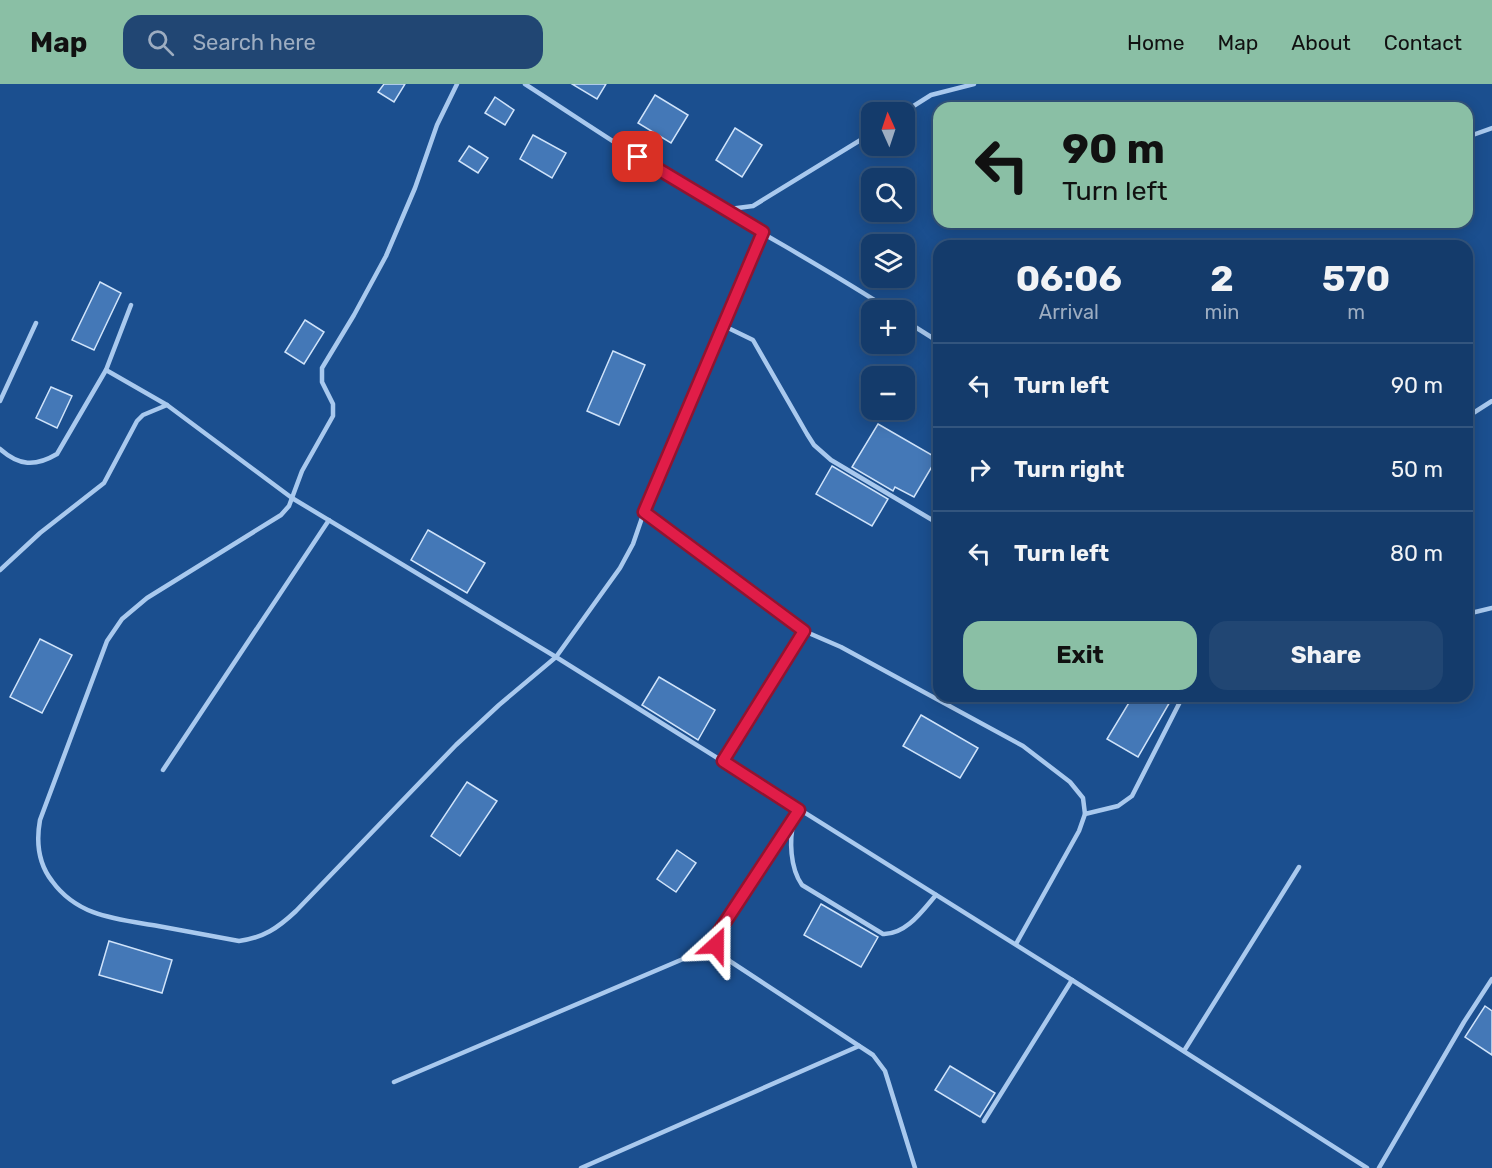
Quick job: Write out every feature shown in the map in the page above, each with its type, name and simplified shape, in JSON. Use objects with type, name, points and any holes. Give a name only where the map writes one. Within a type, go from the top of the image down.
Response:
[{"type":"lane","points":[[448,84],[456,86],[434,133],[412,196],[386,256],[322,368],[322,382],[333,404],[333,416],[302,471],[289,506],[281,515],[147,598],[122,619],[107,641],[40,820],[38,834],[40,859],[45,872],[61,893],[75,904],[111,918],[239,941],[267,934],[280,926],[296,911],[456,745],[556,657],[620,568],[633,544],[644,512],[763,232]]},
{"type":"lane","points":[[525,84],[722,210],[832,272],[875,300]]},
{"type":"lane","points":[[915,105],[931,95],[974,84]]},
{"type":"lane","points":[[1473,135],[1492,128]]},
{"type":"lane","points":[[722,210],[753,206],[861,140]]},
{"type":"lane","points":[[0,449],[16,461],[23,463],[41,461],[57,454],[106,370],[132,305]]},
{"type":"lane","points":[[0,401],[36,322]]},
{"type":"lane","points":[[722,325],[753,340],[807,434],[821,452],[933,520]]},
{"type":"lane","points":[[915,327],[933,338]]},
{"type":"lane","points":[[106,370],[168,405],[292,498],[723,761],[1016,944],[1367,1168]]},
{"type":"lane","points":[[1473,413],[1492,401]]},
{"type":"lane","points":[[0,570],[40,533],[104,483],[137,421],[151,411],[168,405]]},
{"type":"lane","points":[[644,512],[804,631],[841,647],[933,697]]},
{"type":"lane","points":[[163,770],[329,520]]},
{"type":"lane","points":[[1473,613],[1492,608]]},
{"type":"lane","points":[[723,761],[804,631]]},
{"type":"lane","points":[[942,702],[1023,746],[1070,782],[1083,798],[1085,814],[1079,831],[1016,944]]},
{"type":"lane","points":[[1085,814],[1118,806],[1132,796],[1180,702]]},
{"type":"lane","points":[[799,810],[791,832],[793,860],[798,879],[808,890],[886,935],[897,932],[911,922],[936,895]]},
{"type":"lane","points":[[799,810],[716,936],[716,945],[722,956],[873,1055],[885,1071],[915,1168]]},
{"type":"lane","points":[[1184,1051],[1299,867]]},
{"type":"lane","points":[[394,1082],[716,945]]},
{"type":"lane","points":[[1379,1168],[1464,1022],[1492,979]]},
{"type":"lane","points":[[984,1121],[1072,980]]},
{"type":"lane","points":[[581,1168],[859,1046]]},
{"type":"building","points":[[384,84],[405,84],[394,102],[378,92]]},
{"type":"building","points":[[572,84],[606,84],[597,99]]},
{"type":"building","points":[[655,95],[688,115],[671,143],[638,123]]},
{"type":"building","points":[[495,97],[514,110],[505,125],[485,113]]},
{"type":"building","points":[[735,128],[762,145],[742,177],[716,160]]},
{"type":"building","points":[[533,135],[566,153],[552,178],[520,159]]},
{"type":"building","points":[[469,146],[488,158],[478,173],[459,161]]},
{"type":"building","points":[[100,282],[121,293],[94,350],[72,340]]},
{"type":"building","points":[[305,320],[324,332],[304,364],[285,352]]},
{"type":"building","points":[[613,351],[645,365],[619,425],[587,411]]},
{"type":"building","points":[[51,387],[72,396],[57,428],[36,418]]},
{"type":"building","points":[[878,424],[933,456],[933,465],[914,497],[895,487],[893,491],[852,467]]},
{"type":"building","points":[[832,466],[888,499],[872,526],[816,494]]},
{"type":"building","points":[[428,530],[485,563],[467,593],[411,560]]},
{"type":"building","points":[[40,639],[72,655],[42,713],[10,697]]},
{"type":"building","points":[[659,677],[715,710],[698,740],[642,705]]},
{"type":"building","points":[[1129,702],[1170,702],[1138,757],[1107,739]]},
{"type":"building","points":[[921,715],[978,748],[960,778],[903,746]]},
{"type":"building","points":[[467,782],[497,801],[460,856],[431,836]]},
{"type":"building","points":[[677,850],[696,863],[676,892],[657,879]]},
{"type":"building","points":[[821,904],[878,937],[861,967],[804,935]]},
{"type":"building","points":[[109,941],[172,960],[162,993],[99,975]]},
{"type":"building","points":[[1485,1006],[1492,1011],[1492,1055],[1465,1037]]},
{"type":"building","points":[[950,1066],[995,1093],[980,1117],[935,1090]]},
{"type":"route","points":[[638,157],[722,210],[763,232],[644,512],[804,631],[723,761],[799,810],[716,936],[716,945]]}]
